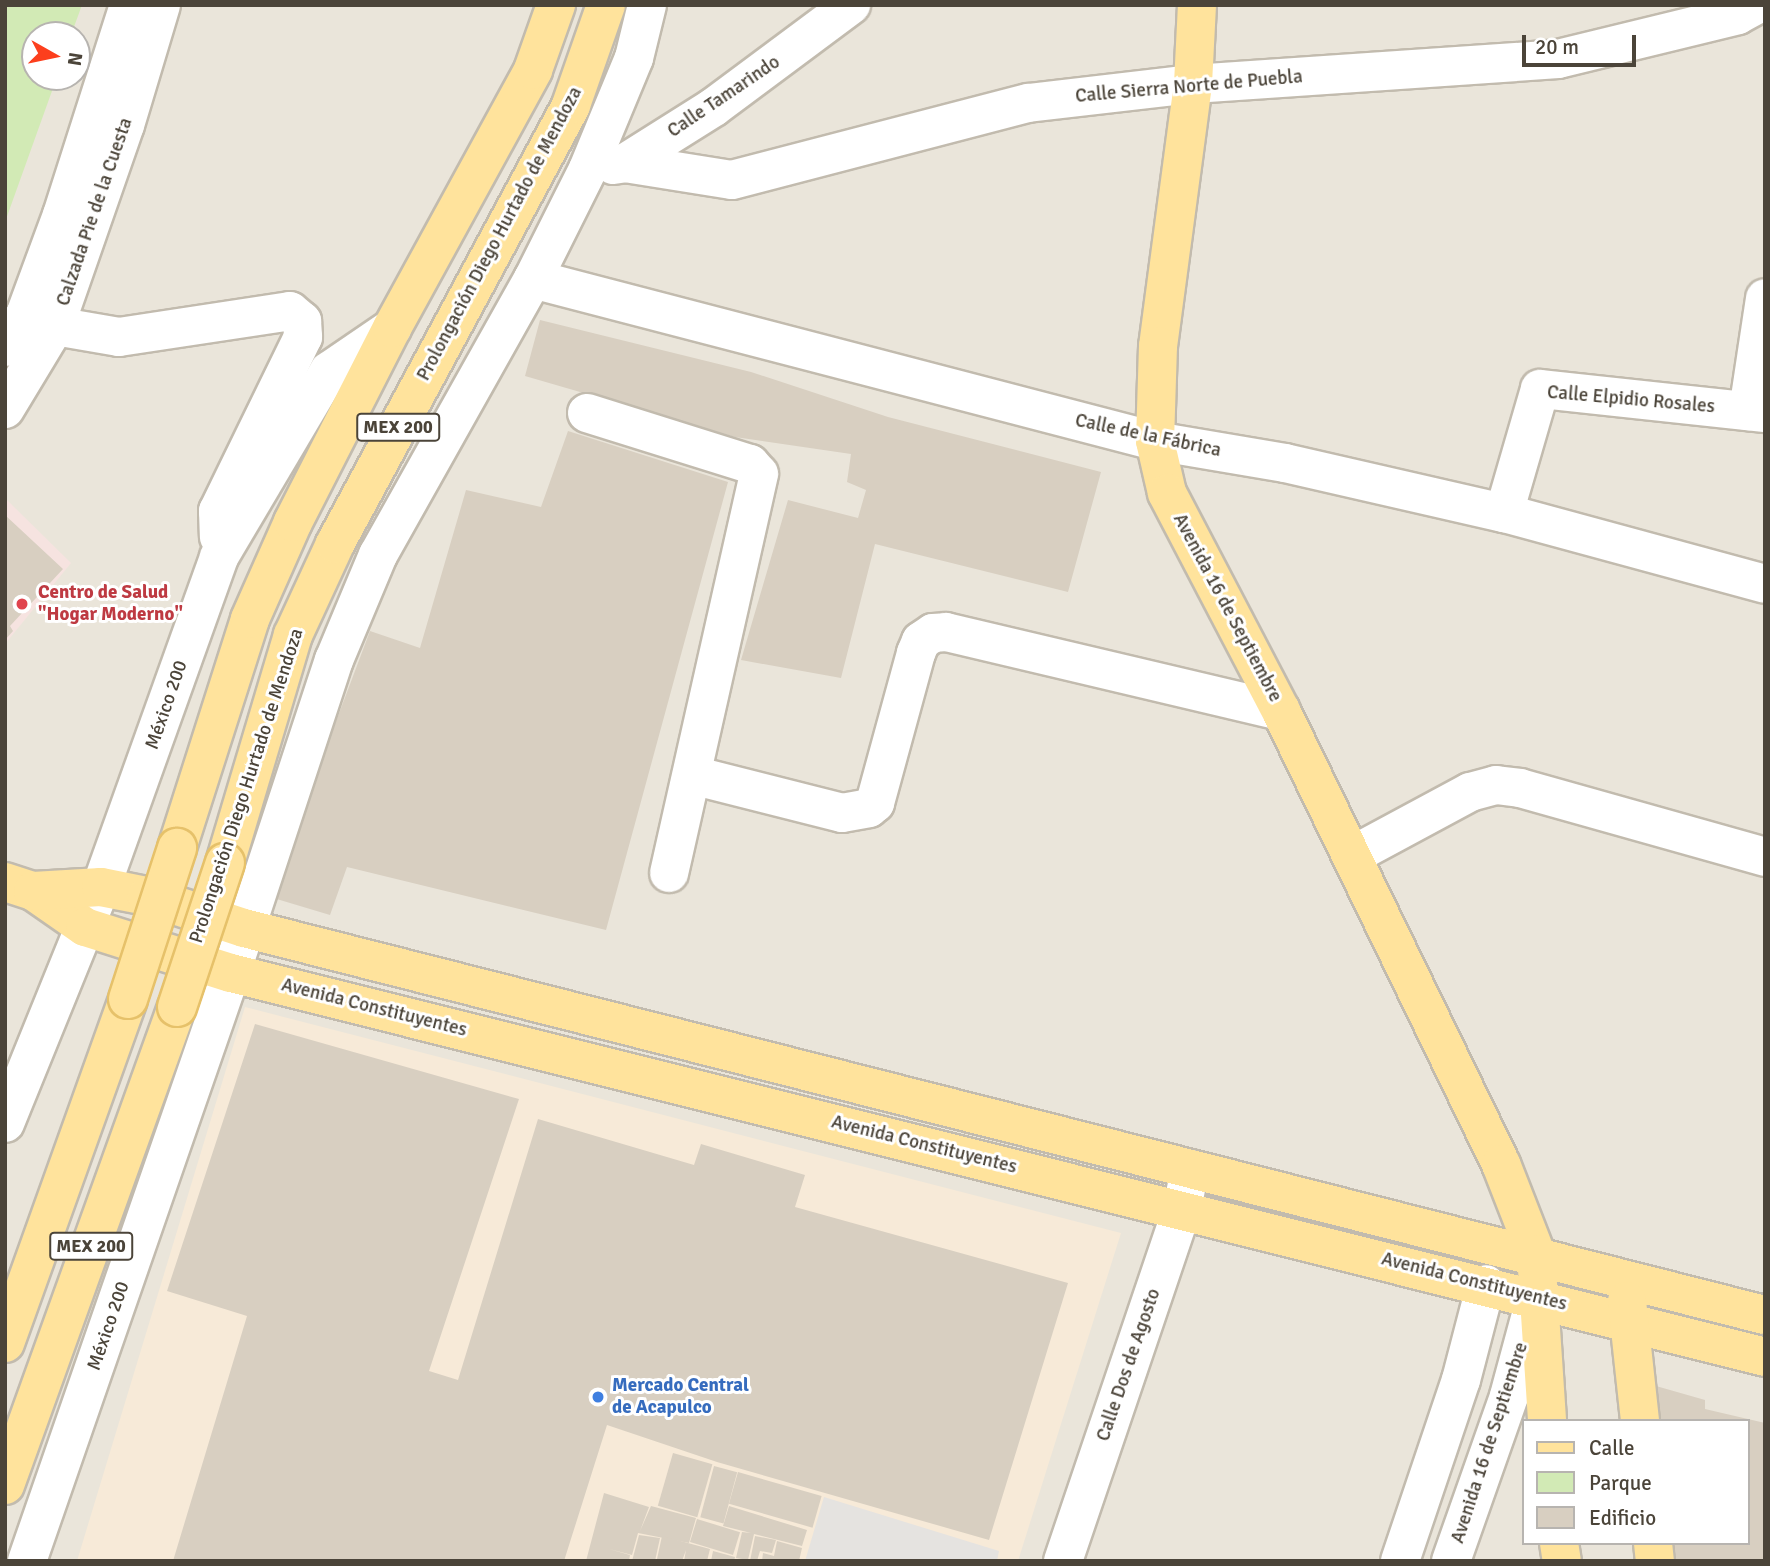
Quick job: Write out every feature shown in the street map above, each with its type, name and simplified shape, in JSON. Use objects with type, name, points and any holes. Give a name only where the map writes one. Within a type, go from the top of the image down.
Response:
[{"type":"main road","name":"MEX 200","points":[[5,1343],[128,999],[250,619],[293,522],[392,328],[533,70],[556,5]]},
{"type":"main road","name":"Prolongación Diego Hurtado de Mendoza","points":[[5,1485],[177,1007],[225,863],[293,635],[335,544],[570,106],[606,5]]},
{"type":"main road","name":"Avenida 16 de Septiembre","points":[[1198,5],[1193,84],[1158,346],[1155,441],[1167,493],[1353,855],[1502,1164],[1536,1254],[1536,1296]]},
{"type":"main road","points":[[19,886],[101,887],[147,896],[243,928],[1190,1169],[1495,1243],[1765,1315]]},
{"type":"main road","name":"Avenida Constituyentes","points":[[19,886],[85,927],[231,973],[1536,1296],[1765,1357]]},
{"type":"main road","points":[[1486,1284],[1495,1243],[1502,1164]]},
{"type":"main road","points":[[1623,1279],[1640,1419]]},
{"type":"main road","points":[[1536,1296],[1547,1419]]},
{"type":"street","name":"Calzada Pie de la Cuesta","points":[[5,347],[40,321],[129,5]]},
{"type":"street","name":"Calzada Pie de la Cuesta","points":[[5,409],[125,125],[161,5]]},
{"type":"street","name":"México 200","points":[[27,1561],[231,973],[243,928],[334,660],[378,555],[533,279],[588,169],[634,58],[647,5]]},
{"type":"street","name":"Calle Tamarindo","points":[[588,169],[625,163],[753,80],[851,5]]},
{"type":"street","name":"Calle Sierra Norte de Puebla","points":[[625,163],[732,180],[1028,103],[1193,84],[1558,59],[1738,15],[1756,5]]},
{"type":"street","name":"Calle de la Fábrica","points":[[533,279],[1155,441],[1285,463],[1504,513],[1765,584]]},
{"type":"street","points":[[1756,412],[1765,298]]},
{"type":"street","points":[[40,321],[119,337],[290,311],[302,321],[303,337],[218,511],[219,557]]},
{"type":"street","name":"México 200","points":[[5,1123],[101,887],[219,557],[329,371],[392,328]]},
{"type":"street","name":"Calle Elpidio Rosales","points":[[1504,513],[1540,389],[1756,412]]},
{"type":"street","points":[[587,413],[750,464],[760,474],[669,873]]},
{"type":"street","points":[[692,775],[842,813],[869,808],[875,803],[916,653],[921,641],[933,633],[946,632],[1281,711]]},
{"type":"street","points":[[1353,855],[1470,792],[1496,785],[1520,788],[1765,857]]},
{"type":"street","name":"Calle Dos de Agosto","points":[[1063,1561],[1182,1209],[1190,1169]]},
{"type":"street","points":[[1400,1561],[1461,1380],[1486,1284]]},
{"type":"street","name":"Avenida 16 de Septiembre","points":[[1451,1561],[1510,1396],[1536,1296]]},
{"type":"shaded area","points":[[5,5],[1765,5],[1765,1561],[5,1561]]},
{"type":"shaded area","name":"Centro de Salud \"Hogar Moderno\"","points":[[5,498],[71,563],[5,644]]},
{"type":"shaded area","name":"Mercado Central de Acapulco","points":[[245,1007],[1121,1233],[1018,1561],[77,1561]]},
{"type":"shaded area","points":[[824,1497],[999,1551],[997,1561],[805,1561]]},
{"type":"green space","points":[[5,5],[82,5],[76,21],[21,21],[21,91],[52,91],[5,222]]},
{"type":"building","points":[[540,320],[751,372],[888,417],[1101,472],[1068,592],[875,544],[841,678],[741,660],[788,500],[858,518],[866,490],[847,482],[851,454],[735,437],[525,376]]},
{"type":"building","points":[[568,431],[728,482],[606,930],[347,867],[330,915],[270,897],[370,631],[420,648],[466,490],[541,507]]},
{"type":"building","name":"Centro de Salud \"Hogar Moderno\"","points":[[5,515],[63,569],[10,626],[13,631],[5,640]]},
{"type":"building","name":"Mercado Central de Acapulco","points":[[255,1024],[519,1099],[429,1371],[458,1380],[538,1119],[694,1165],[701,1144],[805,1175],[795,1207],[1068,1283],[989,1540],[717,1462],[607,1425],[564,1561],[173,1561],[247,1316],[167,1291]]},
{"type":"building","points":[[1656,1386],[1705,1400],[1705,1409],[1748,1419],[1649,1419]]},
{"type":"building","points":[[1749,1419],[1765,1423],[1765,1561],[1669,1561],[1666,1545],[1749,1545]]},
{"type":"building","points":[[673,1453],[712,1464],[697,1517],[658,1506]]},
{"type":"building","points":[[714,1466],[737,1472],[723,1523],[700,1517]]},
{"type":"building","points":[[738,1472],[822,1496],[813,1528],[729,1504]]},
{"type":"building","points":[[604,1493],[649,1507],[640,1531],[651,1506],[696,1518],[689,1543],[638,1533],[632,1555],[609,1549],[630,1555],[629,1561],[586,1561]]},
{"type":"building","points":[[729,1506],[807,1530],[802,1546],[754,1534],[748,1560],[736,1558],[742,1532],[751,1533],[723,1526]]},
{"type":"building","points":[[697,1519],[740,1532],[733,1555],[690,1542]]},
{"type":"building","points":[[639,1535],[660,1538],[655,1561],[632,1561]]},
{"type":"building","points":[[662,1536],[710,1549],[707,1561],[684,1561],[686,1550],[682,1561],[657,1559]]},
{"type":"building","points":[[755,1536],[776,1540],[772,1553],[760,1551],[757,1561],[750,1561]]},
{"type":"building","points":[[777,1541],[802,1548],[799,1561],[762,1561],[763,1553],[774,1556]]},
{"type":"building","points":[[713,1551],[735,1557],[734,1561],[711,1561]]},
{"type":"place","name":"Centro de Salud \"Hogar Moderno\"","points":[[22,604]]},
{"type":"place","name":"Mercado Central de Acapulco","points":[[598,1397]]}]
